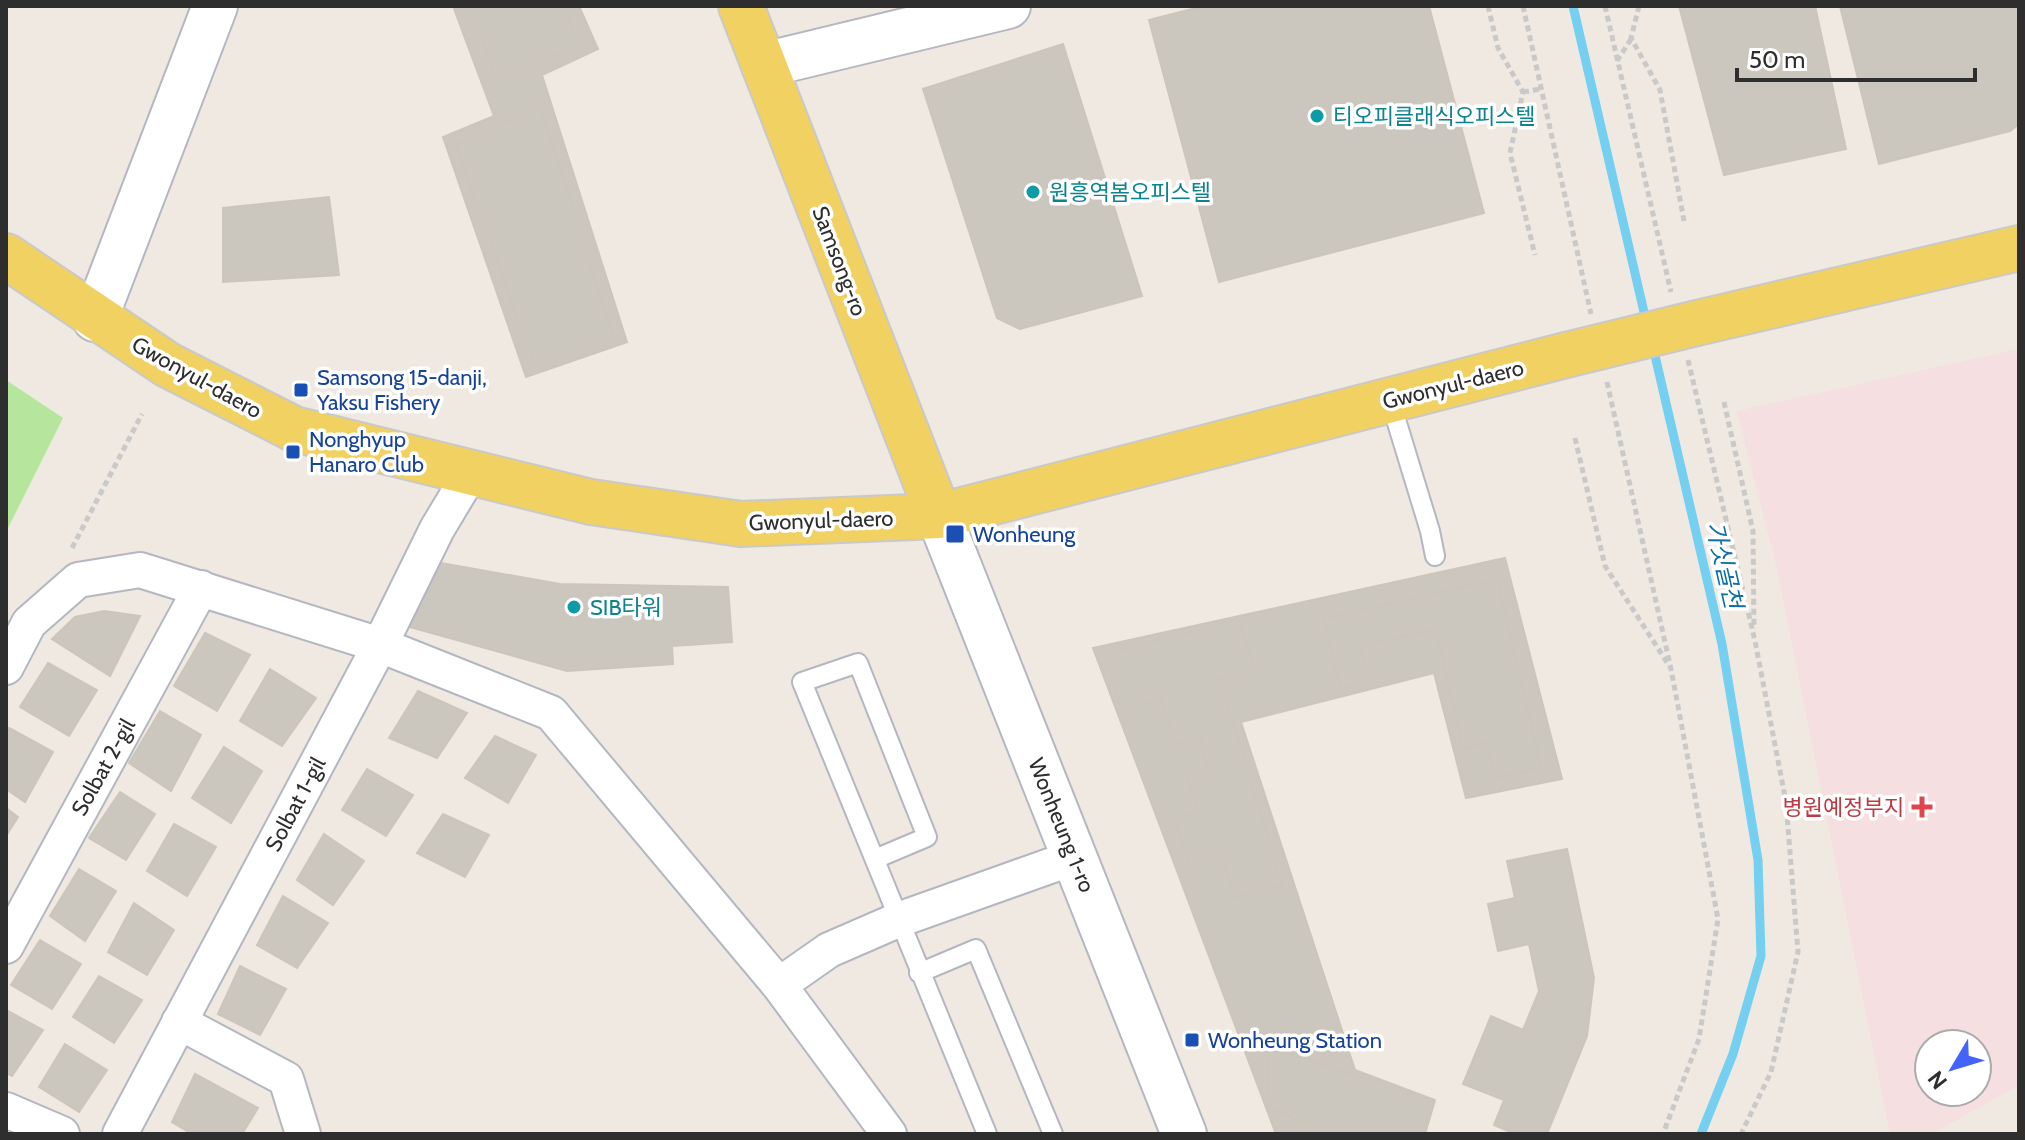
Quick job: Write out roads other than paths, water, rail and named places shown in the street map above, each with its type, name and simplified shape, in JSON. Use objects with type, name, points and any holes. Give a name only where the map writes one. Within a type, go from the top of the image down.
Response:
[{"type":"main road","name":"Samsong-ro","points":[[741,6],[939,516]]},
{"type":"main road","name":"Gwonyul-daero","points":[[6,256],[95,319],[168,365],[294,429],[591,502],[741,524],[939,516],[1566,355],[2019,248]]},
{"type":"street","points":[[95,319],[215,6]]},
{"type":"street","points":[[764,65],[1008,6]]},
{"type":"street","name":"Solbat 1-gil","points":[[120,1134],[380,645],[437,529],[470,474]]},
{"type":"street","name":"Wonheung 1-ro","points":[[939,516],[1184,1134]]},
{"type":"street","points":[[6,667],[29,623],[78,580],[140,570],[380,645],[551,713],[779,985],[889,1134]]},
{"type":"street","name":"Solbat 2-gil","points":[[6,946],[201,588]]},
{"type":"street","points":[[779,985],[829,950],[898,920],[1075,857]]},
{"type":"street","points":[[179,1022],[286,1079],[303,1134]]},
{"type":"street","points":[[6,1110],[62,1134]]},
{"type":"lane","points":[[1390,400],[1435,556]]},
{"type":"lane","points":[[875,859],[927,837],[858,663],[802,682],[987,1134]]},
{"type":"lane","points":[[919,973],[976,949],[1053,1134]]},
{"type":"waterway","name":"가싯골천","points":[[1573,6],[1647,325]]},
{"type":"waterway","name":"가싯골천","points":[[1653,347],[1722,644],[1758,860],[1761,956],[1733,1054],[1701,1134]]},
{"type":"place","name":"티오피클래식오피스텔","points":[[1317,116]]},
{"type":"place","name":"원흥역봄오피스텔","points":[[1033,192]]},
{"type":"place","name":"Samsong 15-danji, Yaksu Fishery","points":[[301,390]]},
{"type":"place","name":"Nonghyup Hanaro Club","points":[[293,452]]},
{"type":"place","name":"Wonheung","points":[[955,534]]},
{"type":"place","name":"SIB타워","points":[[574,607]]},
{"type":"place","name":"병원예정부지","points":[[1922,807]]},
{"type":"place","name":"Wonheung Station","points":[[1192,1040]]}]
